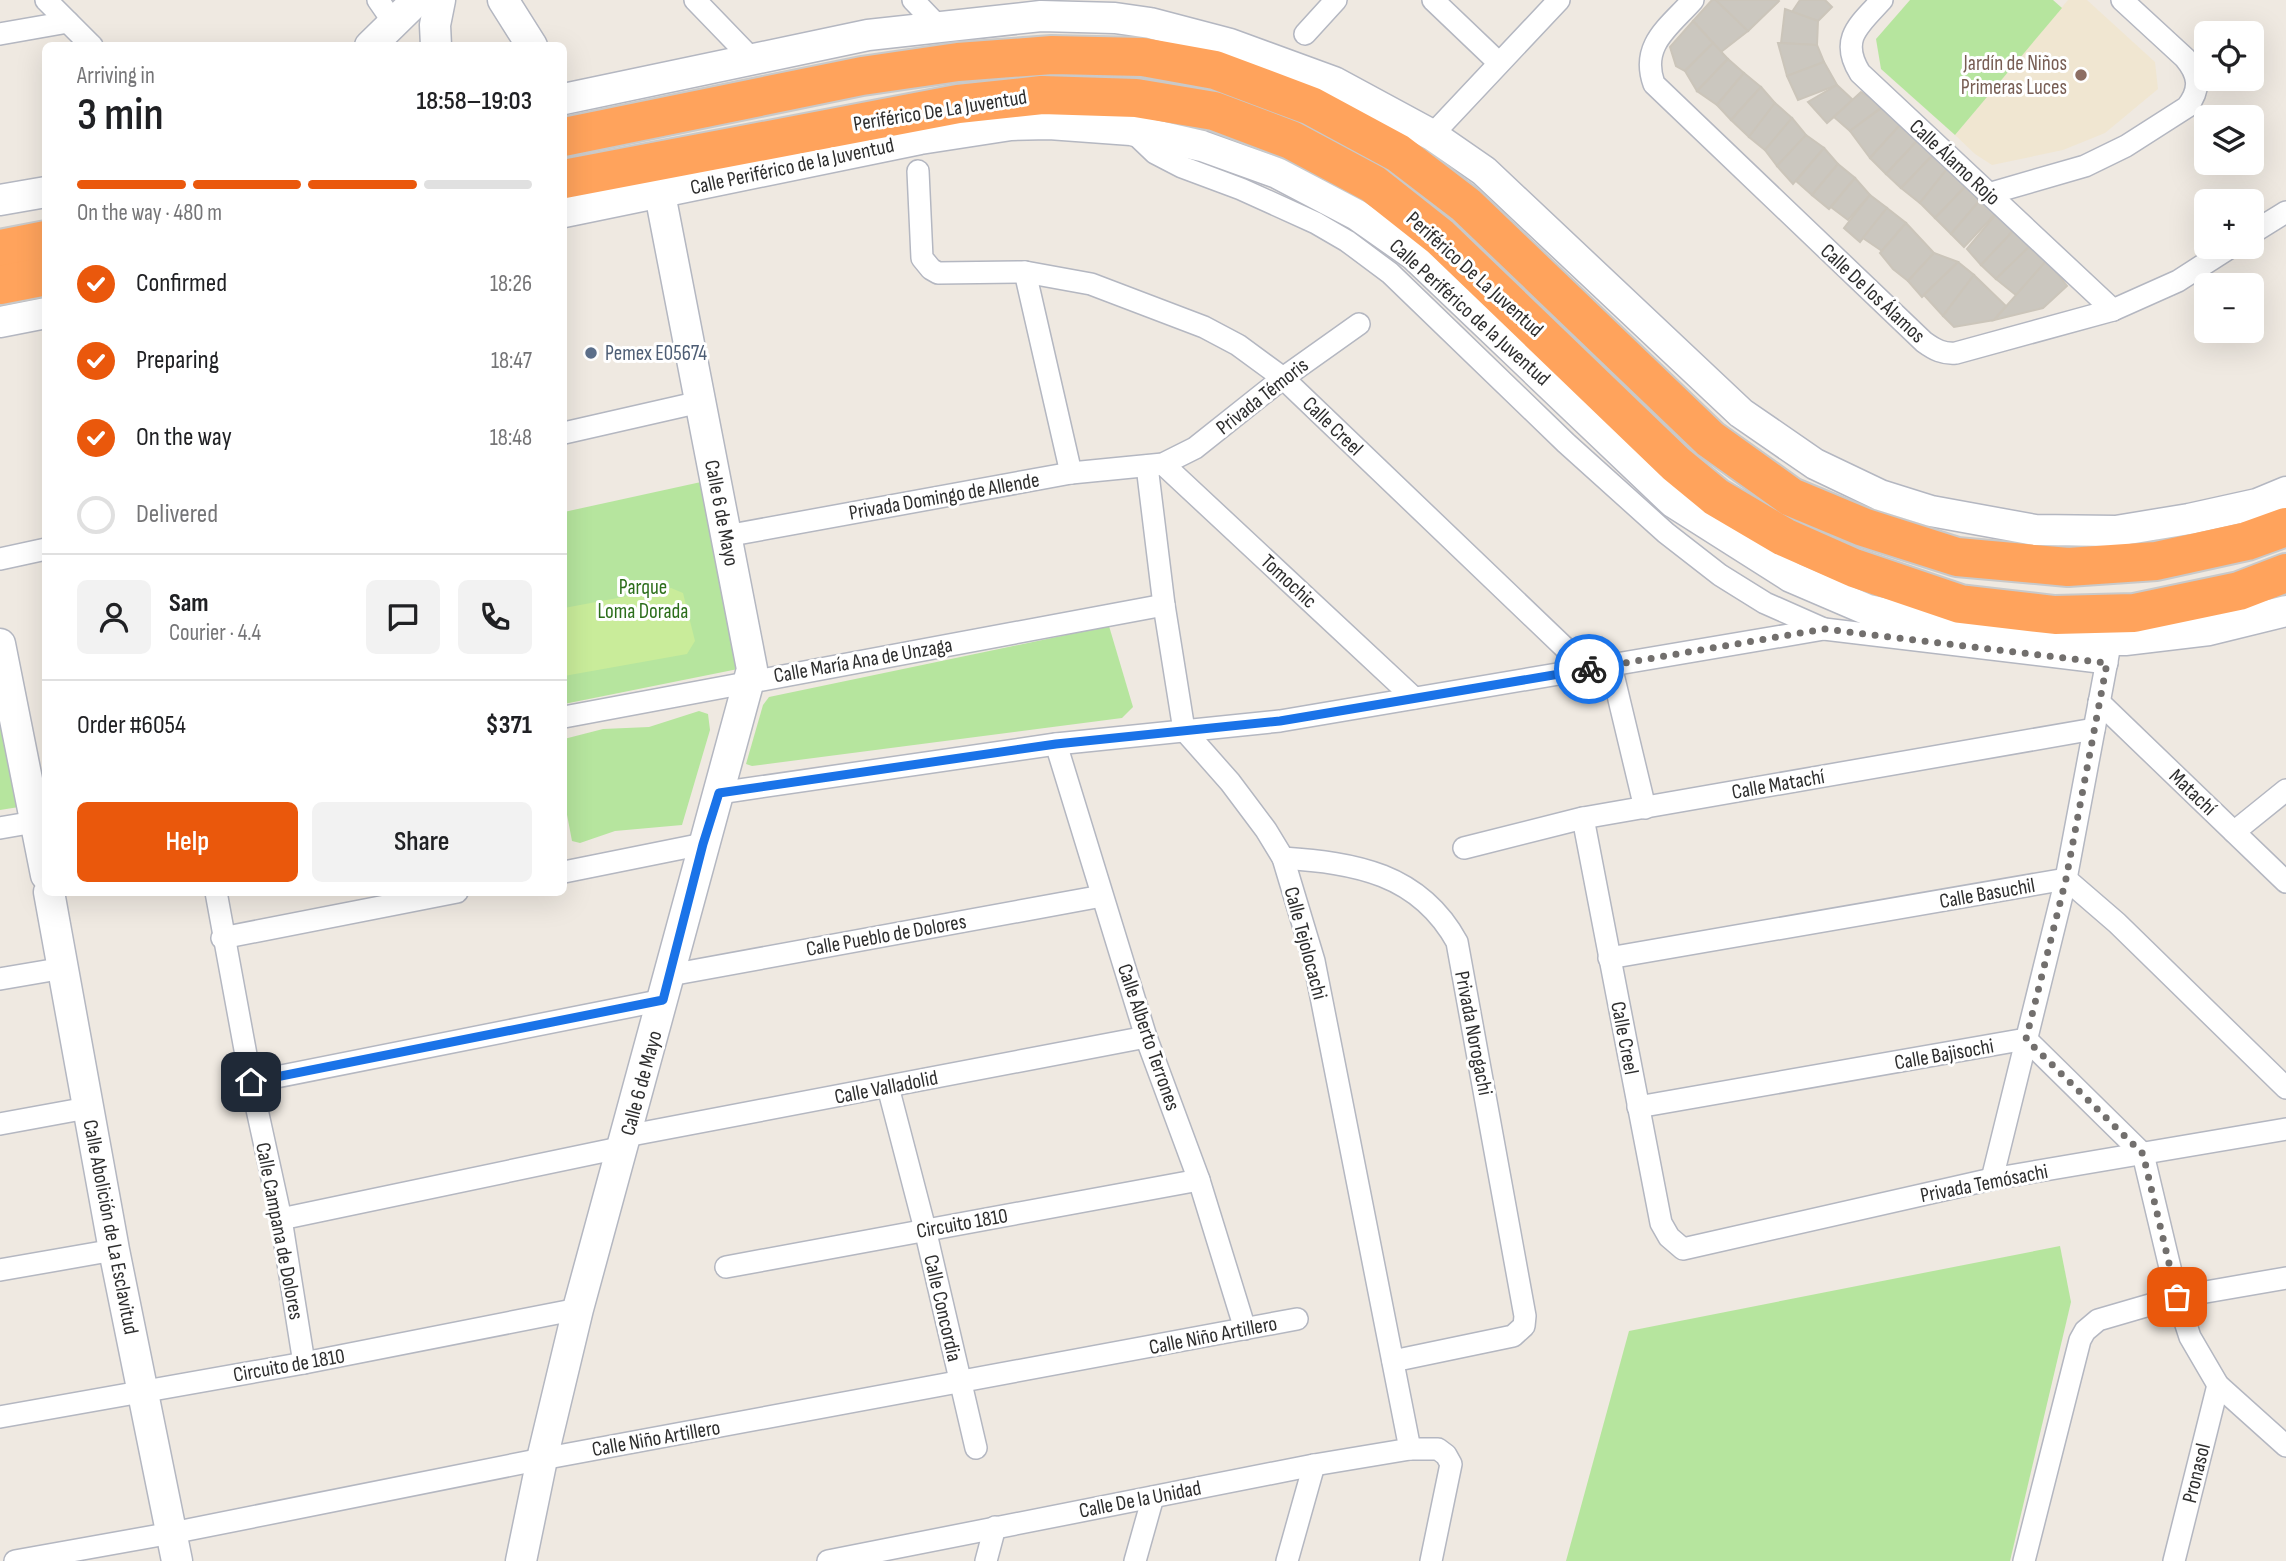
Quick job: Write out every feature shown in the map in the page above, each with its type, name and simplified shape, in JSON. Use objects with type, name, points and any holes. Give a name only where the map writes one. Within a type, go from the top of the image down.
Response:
[{"type":"highway","name":"Periférico De La Juventud","points":[[567,136],[862,76],[958,62],[1052,55],[1143,57],[1215,70],[1311,106],[1398,153],[1466,205],[1710,439],[1791,497],[1863,527],[1957,556],[2068,567],[2156,561],[2246,541],[2286,527]]},
{"type":"highway","name":"Periférico De La Juventud","points":[[567,178],[958,104],[1042,95],[1136,98],[1214,111],[1292,140],[1373,184],[1440,237],[1676,464],[1716,497],[1784,537],[1854,568],[1960,604],[2055,615],[2134,613],[2239,591],[2286,573]]},
{"type":"highway","points":[[0,248],[42,241]]},
{"type":"highway","points":[[0,285],[42,277]]},
{"type":"main road","points":[[372,42],[386,12],[417,0]]},
{"type":"main road","points":[[436,42],[435,25],[440,0]]},
{"type":"main road","points":[[503,0],[529,42]]},
{"type":"main road","points":[[570,91],[753,60],[868,35],[1122,9],[1150,23],[1230,44],[1334,82],[1432,135],[1484,171],[1741,413],[1815,464],[1880,495],[1931,512],[2035,530],[2116,531],[2257,504],[2286,492]]},
{"type":"main road","name":"Calle Periférico de la Juventud","points":[[567,211],[920,139],[1011,125],[1049,124],[1131,130],[1202,146],[1277,173],[1322,211],[1357,215],[1414,255],[1673,502],[1791,577],[1868,610],[1964,631],[2056,640],[2109,652],[2286,611]]},
{"type":"main road","points":[[0,200],[42,193]]},
{"type":"main road","name":"Calle 6 de Mayo","points":[[521,1561],[578,1309],[752,669],[660,194]]},
{"type":"main road","points":[[0,322],[42,314]]},
{"type":"main road","points":[[0,644],[42,839]]},
{"type":"main road","name":"Calle Abolición de La Esclavitud","points":[[50,896],[114,1251],[174,1547]]},
{"type":"street","points":[[46,0],[88,42]]},
{"type":"street","points":[[695,0],[753,60]]},
{"type":"street","points":[[913,0],[939,27]]},
{"type":"street","points":[[1305,34],[1336,0]]},
{"type":"street","points":[[1433,0],[1499,63]]},
{"type":"street","points":[[1432,135],[1559,0]]},
{"type":"street","name":"Calle De los Álamos","points":[[1693,0],[1654,44],[1649,69],[1654,84],[1924,342],[1945,354],[2113,310],[2178,281],[2212,259]]},
{"type":"street","name":"Calle Álamo Rojo","points":[[1882,0],[1857,27],[1852,37],[1852,60],[1860,73],[2113,310]]},
{"type":"street","points":[[1988,194],[2085,166],[2126,146],[2187,107],[2193,99],[2197,79],[2193,68],[2122,0]]},
{"type":"street","points":[[0,34],[68,23]]},
{"type":"street","name":"Calle Creel","points":[[918,172],[922,258],[930,269],[939,273],[1025,272],[1091,284],[1204,327],[1238,345],[1283,378],[1587,669]]},
{"type":"street","points":[[1322,211],[1347,241],[1390,273],[1566,443],[1666,533],[1720,575],[1765,603],[1824,629]]},
{"type":"street","points":[[2264,226],[2286,212]]},
{"type":"street","points":[[1025,272],[1071,473]]},
{"type":"street","name":"Privada Témoris","points":[[1155,465],[1195,448],[1283,378],[1359,324]]},
{"type":"street","points":[[567,432],[700,402]]},
{"type":"street","points":[[1155,465],[1164,605],[1184,730]]},
{"type":"street","name":"Privada Domingo de Allende","points":[[726,536],[1071,473],[1155,465]]},
{"type":"street","name":"Tomochic","points":[[1155,465],[1414,698]]},
{"type":"street","points":[[0,559],[42,550]]},
{"type":"street","name":"Calle María Ana de Unzaga","points":[[567,716],[1164,605]]},
{"type":"street","points":[[719,793],[1056,744],[1280,721],[1824,629],[2109,652],[2066,879],[1992,1180]]},
{"type":"street","points":[[1611,666],[1645,808]]},
{"type":"street","name":"Matachí","points":[[2099,702],[2286,882]]},
{"type":"street","name":"Calle Matachí","points":[[1464,848],[1583,818],[2094,729]]},
{"type":"street","name":"Calle Tejolocachi","points":[[1184,730],[1230,782],[1283,858],[1314,961],[1410,1449]]},
{"type":"street","name":"Calle Alberto Terrones","points":[[1056,744],[1146,1037],[1199,1180],[1245,1329]]},
{"type":"street","points":[[2234,832],[2286,790]]},
{"type":"street","name":"Calle Creel","points":[[1583,818],[1661,1223],[1669,1237],[1683,1249]]},
{"type":"street","points":[[0,828],[40,821]]},
{"type":"street","points":[[567,871],[703,844]]},
{"type":"street","name":"Privada Norogachi","points":[[1283,858],[1331,861],[1390,878],[1433,908],[1457,942],[1525,1306],[1524,1326],[1513,1336],[1393,1361]]},
{"type":"street","points":[[2066,879],[2117,923],[2286,1088]]},
{"type":"street","name":"Calle Basuchil","points":[[1609,958],[2066,879]]},
{"type":"street","name":"Calle Campana de Dolores","points":[[216,896],[251,1082],[281,1219],[304,1363]]},
{"type":"street","points":[[222,938],[437,896]]},
{"type":"street","name":"Calle Pueblo de Dolores","points":[[251,1082],[666,988],[1102,896]]},
{"type":"street","points":[[0,979],[64,968]]},
{"type":"street","name":"Calle Valladolid","points":[[281,1219],[625,1142],[1146,1037]]},
{"type":"street","points":[[2026,1039],[2143,1154],[2177,1297],[2190,1337],[2218,1385],[2282,1432]]},
{"type":"street","name":"Calle Bajisochi","points":[[1638,1107],[2026,1039]]},
{"type":"street","name":"Calle Concordia","points":[[888,1087],[925,1229],[975,1448]]},
{"type":"street","points":[[0,1124],[88,1108]]},
{"type":"street","name":"Privada Temósachi","points":[[1683,1249],[1992,1180],[2286,1129]]},
{"type":"street","name":"Circuito 1810","points":[[726,1267],[1199,1180]]},
{"type":"street","points":[[0,1270],[114,1251]]},
{"type":"street","points":[[2024,1561],[2080,1340],[2085,1331],[2098,1320],[2177,1297],[2286,1278]]},
{"type":"street","name":"Circuito de 1810","points":[[0,1417],[304,1363],[578,1309]]},
{"type":"street","name":"Calle Niño Artillero","points":[[15,1561],[174,1547],[542,1459],[1297,1319]]},
{"type":"street","name":"Pronasol","points":[[2175,1561],[2218,1385]]},
{"type":"street","name":"Calle De la Unidad","points":[[836,1560],[1314,1465],[1410,1449],[1438,1449],[1449,1460],[1450,1475],[1431,1561]]},
{"type":"street","points":[[1287,1561],[1314,1465]]},
{"type":"street","points":[[1135,1561],[1153,1497]]},
{"type":"street","points":[[986,1561],[995,1527]]},
{"type":"shaded area","name":"Jardín de Niños Primeras Luces","points":[[2068,0],[2087,0],[2155,62],[2158,89],[2105,133],[2063,150],[1992,165],[1975,154],[1955,135]]},
{"type":"green space","points":[[1910,0],[2053,0],[2062,8],[1955,135],[1881,69],[1876,39]]},
{"type":"green space","name":"Parque Loma Dorada","points":[[701,482],[738,669],[567,703],[567,511]]},
{"type":"green space","points":[[671,588],[683,593],[695,641],[687,654],[567,675],[567,607]]},
{"type":"green space","points":[[1109,626],[1133,707],[1122,718],[752,766],[746,764],[763,705],[769,697]]},
{"type":"green space","points":[[699,711],[708,714],[710,730],[682,825],[615,831],[580,843],[572,841],[567,815],[567,738],[603,729],[649,727]]},
{"type":"green space","points":[[0,716],[19,807],[0,810]]},
{"type":"green space","points":[[2060,1246],[2071,1302],[2010,1561],[1566,1561],[1629,1331]]},
{"type":"building","points":[[1712,0],[1716,0],[1748,31],[1721,52],[1693,21]]},
{"type":"building","points":[[1716,0],[1778,0],[1779,1],[1748,31]]},
{"type":"building","points":[[1800,0],[1825,0],[1832,7],[1818,21],[1792,12]]},
{"type":"building","points":[[1785,9],[1818,21],[1817,45],[1781,43]]},
{"type":"building","points":[[1693,21],[1713,43],[1685,71],[1676,66],[1670,47]]},
{"type":"building","points":[[1713,43],[1728,59],[1697,91],[1685,71]]},
{"type":"building","points":[[1778,43],[1817,45],[1824,62],[1787,76]]},
{"type":"building","points":[[1728,59],[1744,73],[1717,105],[1697,91]]},
{"type":"building","points":[[1824,62],[1837,85],[1798,100],[1787,76]]},
{"type":"building","points":[[1744,73],[1761,87],[1731,120],[1717,105]]},
{"type":"building","points":[[1837,85],[1853,100],[1827,123],[1808,102]]},
{"type":"building","points":[[1761,87],[1775,103],[1749,137],[1731,120]]},
{"type":"building","points":[[1861,92],[1883,106],[1850,131],[1834,117]]},
{"type":"building","points":[[1775,103],[1792,118],[1765,150],[1749,137]]},
{"type":"building","points":[[1887,104],[1900,125],[1870,158],[1850,131]]},
{"type":"building","points":[[1792,118],[1806,135],[1777,166],[1765,150]]},
{"type":"building","points":[[1900,125],[1918,140],[1886,174],[1870,158]]},
{"type":"building","points":[[1806,135],[1824,148],[1793,184],[1777,166]]},
{"type":"building","points":[[1918,140],[1934,154],[1901,188],[1886,174]]},
{"type":"building","points":[[1824,148],[1838,164],[1812,195],[1796,181]]},
{"type":"building","points":[[1934,154],[1947,169],[1920,203],[1901,188]]},
{"type":"building","points":[[1838,164],[1855,178],[1829,209],[1812,195]]},
{"type":"building","points":[[1947,169],[1967,185],[1935,218],[1920,203]]},
{"type":"building","points":[[1855,178],[1870,195],[1848,220],[1831,207]]},
{"type":"building","points":[[1967,185],[1980,200],[1951,234],[1935,218]]},
{"type":"building","points":[[1870,195],[1887,208],[1860,242],[1844,228]]},
{"type":"building","points":[[1980,200],[1997,212],[1964,247],[1951,234]]},
{"type":"building","points":[[1887,208],[1906,223],[1882,251],[1863,238]]},
{"type":"building","points":[[1996,214],[2016,228],[1981,265],[1967,249]]},
{"type":"building","points":[[1906,223],[1934,253],[1908,281],[1893,269],[1880,253]]},
{"type":"building","points":[[2016,228],[2032,244],[1996,279],[1981,265]]},
{"type":"building","points":[[2032,244],[2047,260],[2016,295],[1996,279]]},
{"type":"building","points":[[1934,253],[1958,262],[1922,297],[1908,281]]},
{"type":"building","points":[[2047,260],[2067,286],[2043,308],[1994,320]]},
{"type":"building","points":[[1958,262],[1974,275],[1943,316],[1924,295]]},
{"type":"building","points":[[1974,275],[2006,306],[1994,320],[1954,327],[1943,316]]},
{"type":"way so far","points":[[1589,669],[1824,629],[2107,663],[2066,879],[2026,1039],[2143,1154],[2177,1297]]},
{"type":"place","name":"Jardín de Niños Primeras Luces","points":[[2081,75]]},
{"type":"place","name":"Pemex E05674","points":[[591,353]]},
{"type":"route","points":[[251,1082],[663,1000],[703,844],[719,793],[1056,744],[1280,721],[1589,669]]}]
